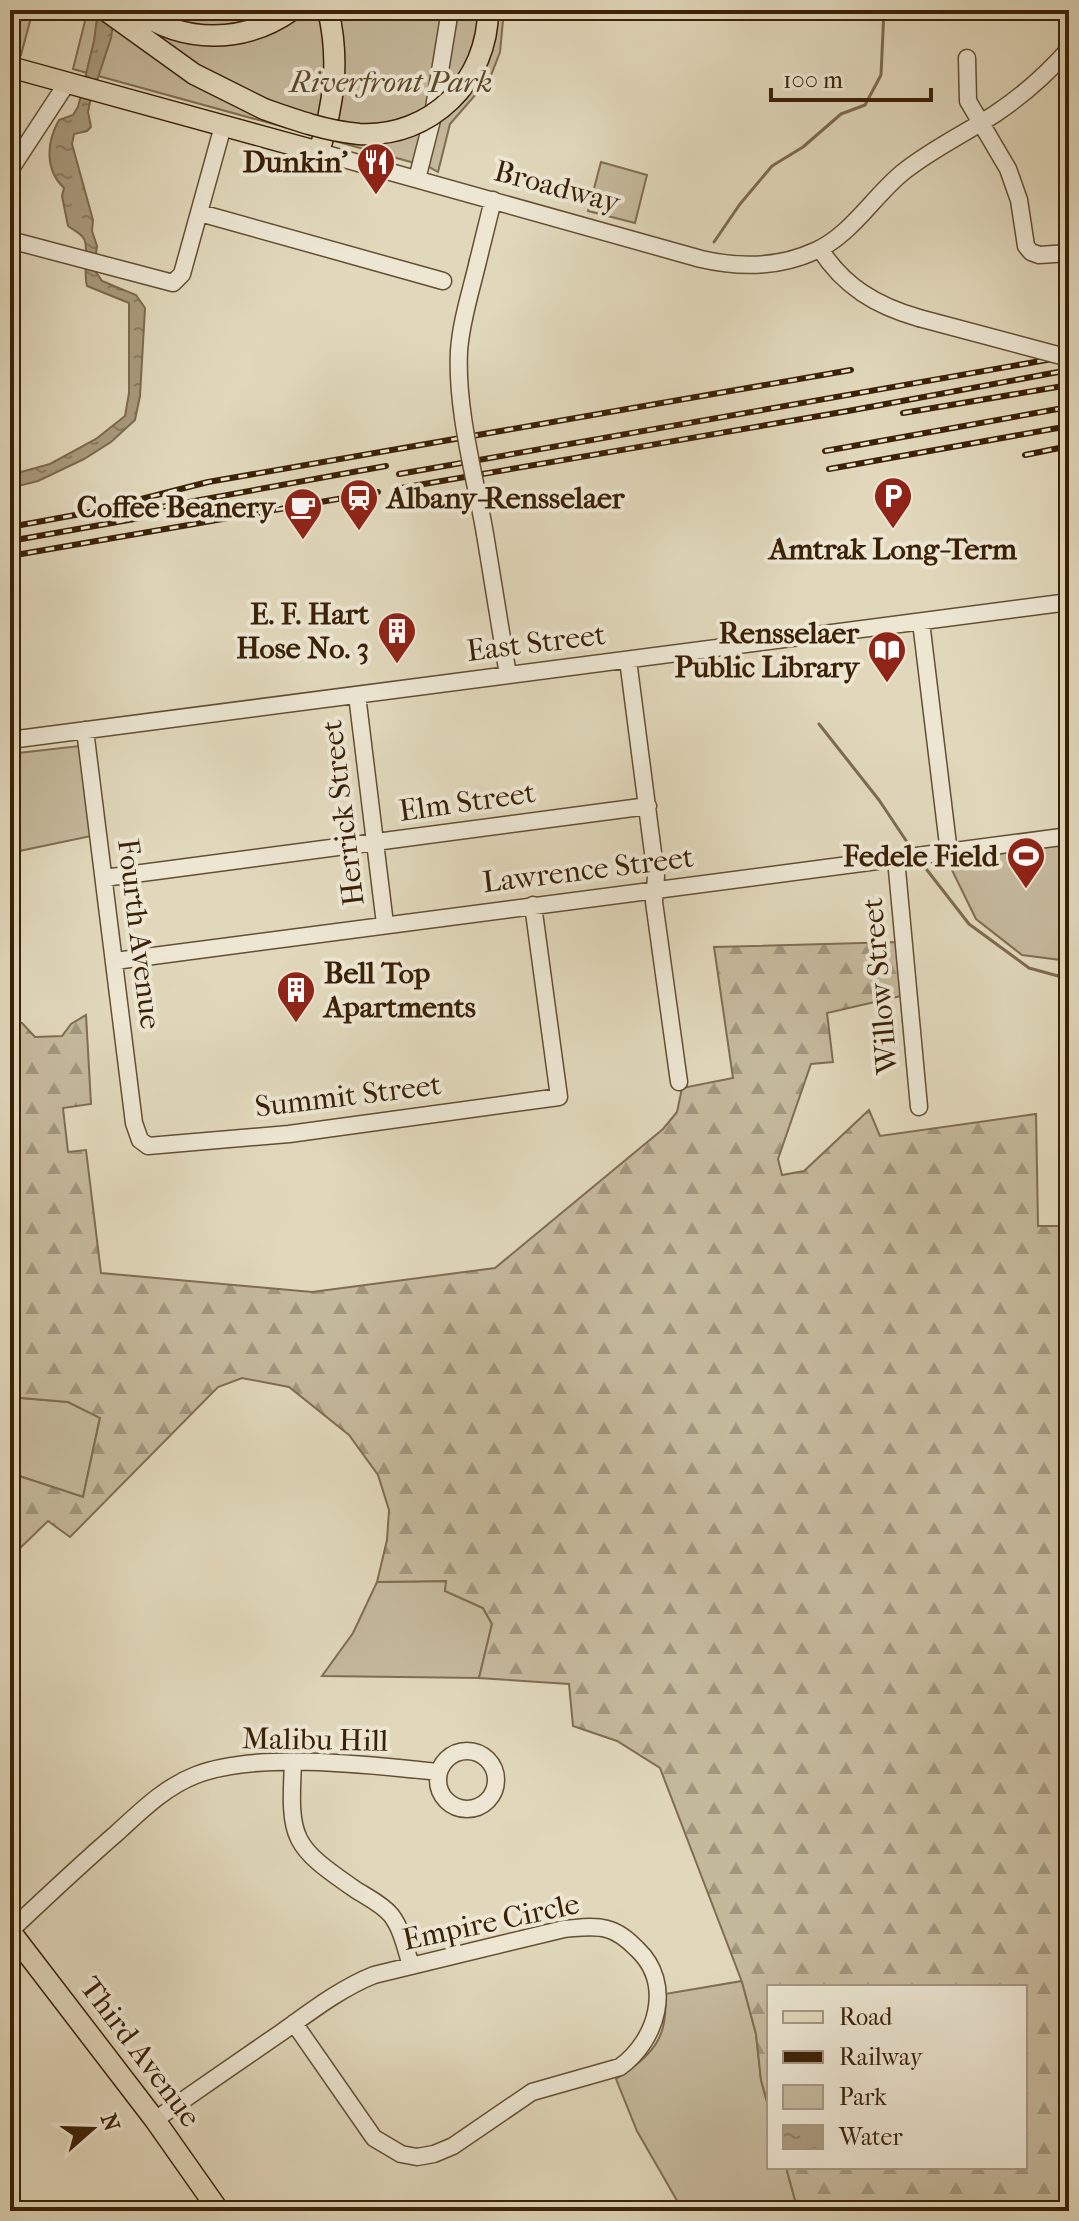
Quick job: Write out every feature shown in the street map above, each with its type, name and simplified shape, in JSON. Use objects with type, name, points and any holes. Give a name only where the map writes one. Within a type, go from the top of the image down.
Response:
[{"type":"main road","points":[[105,10],[178,64],[237,97],[310,124],[368,134],[387,133],[414,125],[431,117],[454,99],[480,58],[487,31],[488,10]]},
{"type":"main road","points":[[136,10],[157,24],[213,36],[251,30],[292,10]]},
{"type":"main road","points":[[319,152],[335,81],[335,44],[328,10]]},
{"type":"main road","name":"Broadway","points":[[10,67],[319,152]]},
{"type":"main road","name":"Third Avenue","points":[[10,1931],[155,2120],[211,2208]]},
{"type":"street","points":[[417,179],[431,128],[450,10]]},
{"type":"street","points":[[1069,49],[1040,79],[981,123],[910,167],[882,190],[835,239],[820,249],[838,273],[870,299],[919,318],[1069,358]]},
{"type":"street","points":[[967,58],[966,93],[1011,177],[1028,249],[1039,255],[1069,253]]},
{"type":"street","points":[[12,162],[69,83]]},
{"type":"street","points":[[10,240],[173,283],[182,274],[223,126]]},
{"type":"street","name":"Broadway","points":[[319,152],[728,265],[771,264],[820,249]]},
{"type":"street","points":[[493,200],[463,324],[459,367],[461,395],[508,675]]},
{"type":"street","points":[[200,213],[443,281]]},
{"type":"street","name":"East Street","points":[[10,740],[1069,602]]},
{"type":"street","points":[[921,622],[949,853]]},
{"type":"street","points":[[628,660],[656,876],[654,902],[679,1082]]},
{"type":"street","name":"Herrick Street","points":[[357,695],[385,924]]},
{"type":"street","name":"Fourth Avenue","points":[[85,730],[134,1123],[143,1144]]},
{"type":"street","name":"Elm Street","points":[[104,878],[648,806]]},
{"type":"street","name":"Lawrence Street","points":[[115,961],[1069,836]]},
{"type":"street","name":"Willow Street","points":[[908,858],[919,1107]]},
{"type":"street","name":"Summit Street","points":[[143,1144],[160,1146],[289,1134],[559,1097],[533,905]]},
{"type":"street","points":[[293,1763],[291,1810],[303,1848],[315,1862],[392,1916],[411,1966]]},
{"type":"street","name":"Malibu Hill","points":[[10,1931],[88,1857],[171,1787],[195,1775],[248,1764],[293,1763],[438,1772]]},
{"type":"street","name":"Empire Circle","points":[[586,1927],[607,1929],[624,1937],[642,1953],[654,1973],[658,1997],[656,2019],[642,2046],[620,2067],[532,2092],[453,2146],[417,2157],[401,2154],[374,2138],[294,2023],[355,1983],[374,1975],[564,1929],[586,1927]]},
{"type":"street","points":[[155,2120],[294,2023]]},
{"type":"green space","points":[[10,10],[33,10],[21,55],[10,52]]},
{"type":"green space","name":"Riverfront Park","points":[[71,10],[504,10],[500,52],[490,78],[450,124],[438,172],[73,69],[85,21]]},
{"type":"green space","points":[[601,162],[647,175],[635,223],[588,211]]},
{"type":"green space","points":[[79,746],[91,836],[10,853],[10,754]]},
{"type":"green space","name":"Fedele Field","points":[[1069,843],[1069,961],[1022,955],[976,919],[948,862]]},
{"type":"green space","points":[[898,942],[901,996],[827,1013],[833,1062],[811,1064],[778,1159],[782,1175],[804,1171],[869,1110],[880,1136],[1036,1114],[1038,1226],[1069,1226],[1069,2211],[798,2211],[787,2169],[1027,2169],[1027,1985],[767,1985],[767,2102],[761,2080],[756,2034],[742,1982],[660,1768],[617,1741],[573,1726],[569,1684],[479,1678],[492,1624],[483,1608],[445,1591],[446,1581],[377,1582],[387,1540],[389,1510],[378,1475],[349,1435],[289,1387],[242,1378],[218,1387],[70,1537],[48,1521],[10,1558],[10,1473],[83,1497],[100,1418],[68,1402],[10,1397],[10,1022],[22,1023],[35,1037],[62,1036],[71,1024],[86,1015],[91,1104],[63,1108],[68,1152],[86,1150],[101,1273],[312,1292],[495,1268],[663,1129],[677,1112],[682,1088],[733,1078],[714,947]]},
{"type":"green space","points":[[10,1397],[68,1402],[100,1417],[83,1497],[10,1473]]},
{"type":"green space","points":[[447,1581],[445,1591],[483,1608],[492,1624],[479,1678],[322,1676],[353,1633],[377,1582]]},
{"type":"green space","points":[[742,1981],[756,2034],[761,2080],[767,2102],[767,2169],[787,2169],[798,2211],[683,2211],[637,2131],[616,2079],[656,2044],[664,2023],[665,1994]]},
{"type":"water","points":[[98,10],[115,10],[111,38],[90,102],[91,127],[74,134],[72,144],[93,220],[92,231],[97,246],[94,269],[102,281],[136,295],[145,308],[140,396],[135,420],[111,442],[38,481],[10,488],[10,475],[50,464],[96,439],[125,416],[129,393],[129,303],[87,286],[85,242],[68,226],[62,196],[64,188],[53,173],[50,156],[52,138],[59,120],[73,115],[78,107]]},
{"type":"waterway","points":[[714,242],[772,166],[803,147],[841,114],[865,105],[881,75],[884,10]]},
{"type":"waterway","points":[[819,724],[879,800],[913,851]]},
{"type":"waterway","points":[[920,861],[969,924],[1029,968],[1069,979]]},
{"type":"railway","points":[[399,474],[1069,356]]},
{"type":"railway","points":[[10,527],[86,513],[208,482],[851,370]]},
{"type":"railway","points":[[395,489],[1069,370]]},
{"type":"railway","points":[[903,413],[1069,385]]},
{"type":"railway","points":[[825,451],[1069,407]]},
{"type":"railway","points":[[829,469],[1069,426]]},
{"type":"railway","points":[[1025,455],[1069,446]]},
{"type":"railway","points":[[128,513],[386,466]]},
{"type":"railway","points":[[10,556],[378,492]]},
{"type":"railway","points":[[10,541],[140,518]]},
{"type":"place","name":"Dunkin'","points":[[376,196]]},
{"type":"place","name":"Amtrak Long-Term","points":[[893,530]]},
{"type":"place","name":"Albany-Rensselaer","points":[[359,532]]},
{"type":"place","name":"Coffee Beanery","points":[[303,541]]},
{"type":"place","name":"E. F. Hart Hose No. 3","points":[[397,665]]},
{"type":"place","name":"Rensselaer Public Library","points":[[887,684]]},
{"type":"place","name":"Fedele Field","points":[[1026,890]]},
{"type":"place","name":"Bell Top Apartments","points":[[296,1024]]}]
